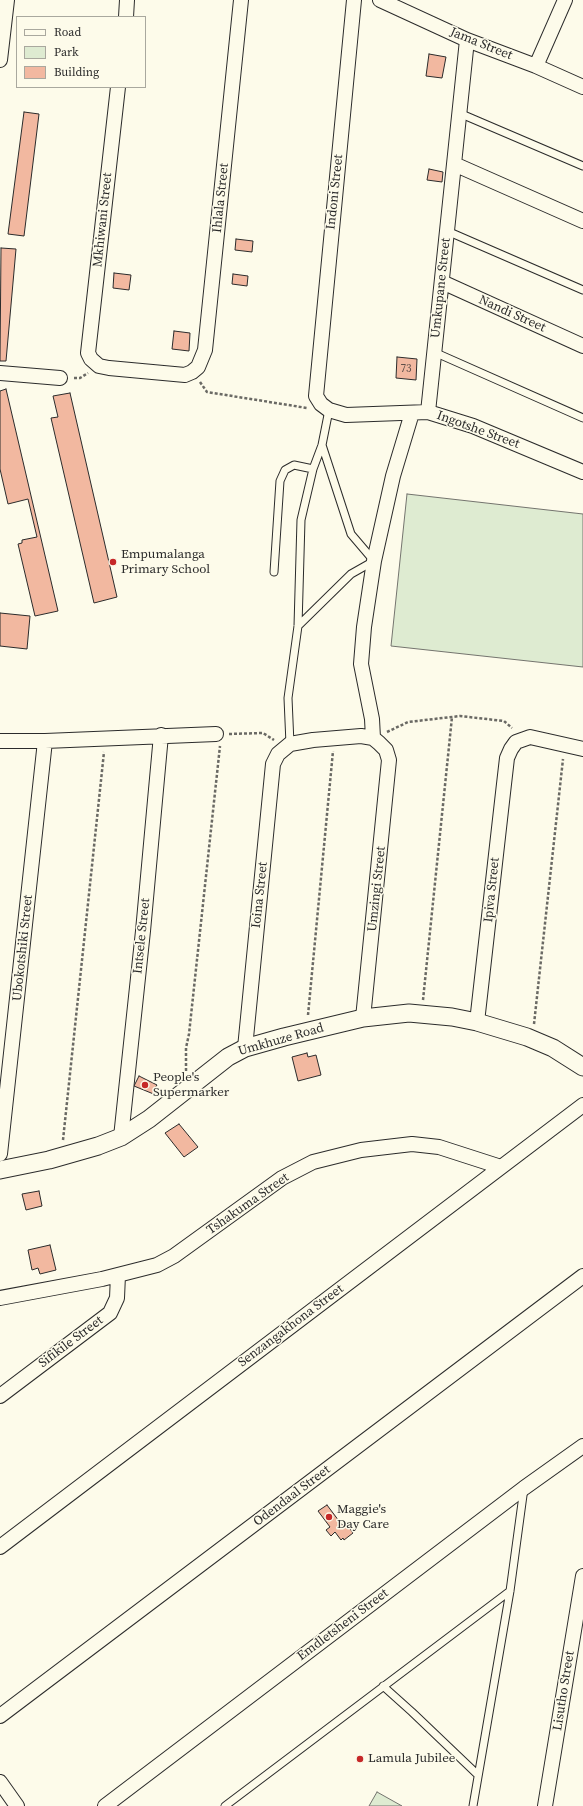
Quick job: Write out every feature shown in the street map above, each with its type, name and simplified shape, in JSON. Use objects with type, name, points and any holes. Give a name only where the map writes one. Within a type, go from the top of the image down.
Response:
[{"type":"street","points":[[0,60],[7,0]]},
{"type":"street","points":[[126,16],[128,0]]},
{"type":"street","name":"Ihlala Street","points":[[192,372],[198,367],[205,350],[241,0]]},
{"type":"street","name":"Indoni Street","points":[[325,407],[316,396],[316,384],[354,0]]},
{"type":"street","name":"Jama Street","points":[[380,0],[467,40],[536,66],[583,87]]},
{"type":"street","points":[[536,66],[565,0]]},
{"type":"street","name":"Umkupane Street","points":[[428,412],[467,40]]},
{"type":"street","name":"Mkhiwani Street","points":[[99,366],[91,359],[88,353],[118,88]]},
{"type":"street","points":[[454,164],[583,221]]},
{"type":"street","name":"Nandi Street","points":[[442,282],[583,346]]},
{"type":"street","points":[[99,366],[185,375],[192,372]]},
{"type":"street","points":[[0,373],[60,378]]},
{"type":"street","name":"Ingotshe Street","points":[[325,407],[346,416],[428,412],[472,426],[583,472]]},
{"type":"street","points":[[287,745],[334,738],[361,736],[373,738],[372,719],[361,664],[364,627],[374,561],[393,476],[412,413]]},
{"type":"street","points":[[0,741],[45,741],[161,735],[219,734]]},
{"type":"street","name":"Intsele Street","points":[[122,1137],[161,735]]},
{"type":"street","points":[[522,738],[530,737],[583,749]]},
{"type":"street","name":"Umzingi Street","points":[[363,1018],[389,760],[386,750],[373,738]]},
{"type":"street","name":"Ipiva Street","points":[[477,1022],[507,758],[516,742],[522,738]]},
{"type":"street","name":"Ubokotshiki Street","points":[[0,1154],[45,741]]},
{"type":"street","name":"Ioina Street","points":[[245,1048],[273,764],[278,754],[287,745]]},
{"type":"street","name":"Umkhuze Road","points":[[0,1170],[61,1157],[122,1137],[149,1119],[228,1057],[245,1048],[306,1031],[363,1018],[394,1014],[422,1014],[452,1017],[477,1022],[532,1039],[553,1048],[583,1067]]},
{"type":"street","name":"Senzangakhona Street","points":[[0,1547],[583,1105]]},
{"type":"street","name":"Tshakuma Street","points":[[0,1298],[118,1275],[157,1265],[174,1256],[282,1178],[313,1162],[361,1150],[412,1144],[439,1147],[501,1167]]},
{"type":"street","name":"Sifikile Street","points":[[0,1396],[110,1313],[117,1298],[118,1275]]},
{"type":"street","name":"Odendaal Street","points":[[0,1716],[583,1276]]},
{"type":"street","name":"Emdletsheni Street","points":[[105,1806],[524,1488],[582,1449]]},
{"type":"street","name":"Lisutho Street","points":[[545,1806],[583,1576]]},
{"type":"street","points":[[0,1782],[17,1806]]},
{"type":"lane","points":[[459,113],[583,166]]},
{"type":"lane","points":[[447,231],[583,290]]},
{"type":"lane","points":[[434,352],[583,418]]},
{"type":"lane","points":[[287,745],[288,698],[298,626],[301,520],[313,469],[322,445],[325,407]]},
{"type":"lane","points":[[298,626],[351,574],[374,561],[351,534],[322,445]]},
{"type":"lane","points":[[274,572],[280,481],[285,470],[294,465],[313,469]]},
{"type":"lane","points":[[473,1806],[510,1591],[524,1488]]},
{"type":"lane","points":[[225,1806],[510,1591]]},
{"type":"lane","points":[[383,1686],[478,1774]]},
{"type":"path","points":[[60,378],[80,378],[99,366]]},
{"type":"path","points":[[192,372],[207,392],[308,408],[325,407]]},
{"type":"path","points":[[373,738],[408,722],[460,716],[504,721],[522,738]]},
{"type":"path","points":[[422,1014],[452,717]]},
{"type":"path","points":[[186,1090],[186,1048],[219,734],[263,733],[287,745]]},
{"type":"path","points":[[61,1157],[106,738]]},
{"type":"path","points":[[306,1031],[334,738]]},
{"type":"path","points":[[532,1039],[565,745]]},
{"type":"green space","points":[[407,494],[583,514],[583,667],[391,646]]},
{"type":"green space","points":[[377,1792],[402,1806],[369,1806]]},
{"type":"building","points":[[429,54],[446,57],[442,78],[426,76]]},
{"type":"building","points":[[24,112],[39,114],[24,236],[8,234]]},
{"type":"building","points":[[429,169],[443,172],[442,182],[427,180]]},
{"type":"building","points":[[236,239],[253,241],[252,252],[235,250]]},
{"type":"building","points":[[1,248],[16,249],[6,361],[0,361]]},
{"type":"building","points":[[114,273],[131,275],[129,290],[113,288]]},
{"type":"building","points":[[233,274],[248,276],[247,286],[232,284]]},
{"type":"building","points":[[174,331],[190,333],[189,351],[172,349]]},
{"type":"building","points":[[397,357],[417,359],[416,380],[396,378]]},
{"type":"building","points":[[6,389],[58,611],[35,616],[18,544],[22,543],[22,540],[37,537],[28,499],[8,504],[0,469],[0,391]]},
{"type":"building","name":"Empumalanga Primary School","points":[[70,393],[117,597],[94,603],[51,418],[58,417],[53,396]]},
{"type":"building","points":[[0,613],[30,616],[27,649],[0,646]]},
{"type":"building","points":[[307,1053],[308,1057],[316,1055],[321,1075],[298,1081],[292,1057]]},
{"type":"building","name":"People's Supermarker","points":[[139,1076],[157,1085],[155,1088],[159,1090],[156,1095],[134,1086]]},
{"type":"building","points":[[179,1124],[198,1147],[184,1157],[165,1133]]},
{"type":"building","points":[[39,1191],[42,1206],[26,1210],[22,1194]]},
{"type":"building","points":[[50,1245],[56,1270],[40,1274],[38,1268],[32,1270],[28,1250]]},
{"type":"building","name":"Maggie's Day Care","points":[[327,1505],[342,1525],[346,1523],[353,1533],[344,1540],[343,1538],[341,1540],[335,1532],[331,1536],[326,1530],[330,1527],[318,1511]]},
{"type":"place","name":"Empumalanga Primary School","points":[[113,562]]},
{"type":"place","name":"People's Supermarker","points":[[145,1085]]},
{"type":"place","name":"Maggie's Day Care","points":[[329,1517]]},
{"type":"place","name":"Lamula Jubilee","points":[[360,1759]]}]
